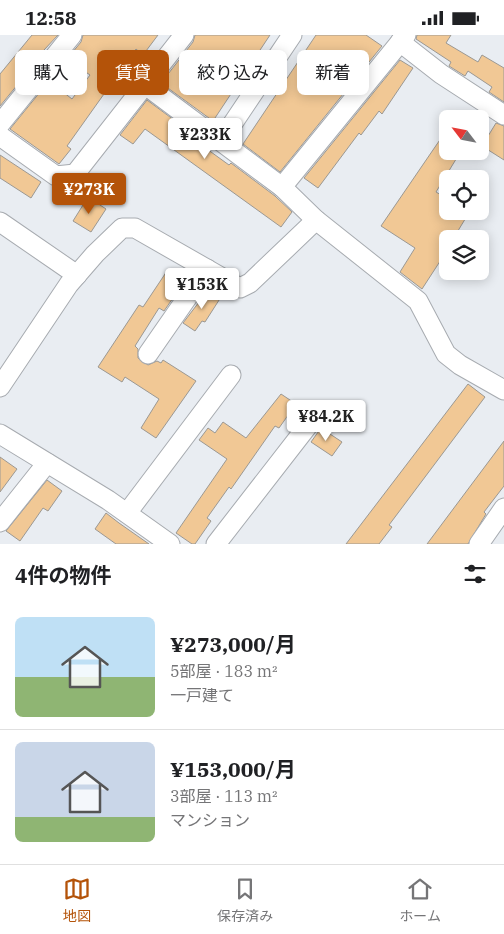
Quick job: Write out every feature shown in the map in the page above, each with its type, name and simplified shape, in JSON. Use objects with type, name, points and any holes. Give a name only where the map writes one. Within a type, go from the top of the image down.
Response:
[{"type":"street","points":[[0,124],[72,35]]},
{"type":"street","points":[[169,53],[184,35]]},
{"type":"street","points":[[221,141],[292,35]]},
{"type":"street","points":[[282,187],[403,39],[441,74],[504,115]]},
{"type":"street","points":[[0,136],[56,176],[75,174],[136,95]]},
{"type":"street","points":[[159,95],[282,187],[316,220],[418,301],[446,354],[460,365],[504,390]]},
{"type":"street","points":[[0,387],[77,275],[122,228],[135,228],[240,288],[250,283],[316,220]]},
{"type":"street","points":[[0,222],[77,275]]},
{"type":"street","points":[[148,354],[207,269]]},
{"type":"street","points":[[127,513],[231,375]]},
{"type":"street","points":[[216,544],[313,419]]},
{"type":"street","points":[[0,434],[127,513],[170,544]]},
{"type":"street","points":[[0,522],[47,463]]},
{"type":"street","points":[[479,544],[504,508]]},
{"type":"building","points":[[32,35],[58,35],[44,50],[20,50]]},
{"type":"building","points":[[83,35],[158,35],[147,50],[97,50],[97,95],[103,95],[67,146],[71,149],[59,164],[10,129],[38,95],[67,95],[72,99],[75,95],[87,95],[87,79],[90,75],[87,73],[87,50],[74,50],[81,42]]},
{"type":"building","points":[[195,35],[270,35],[260,50],[187,50],[193,42]]},
{"type":"building","points":[[316,35],[366,35],[382,46],[369,62],[369,50],[306,50]]},
{"type":"building","points":[[417,35],[451,35],[446,43],[478,62],[482,55],[504,68],[504,102],[489,92],[492,87],[468,71],[465,76],[449,66],[451,62],[416,39]]},
{"type":"building","points":[[15,56],[15,88],[0,106],[0,74]]},
{"type":"building","points":[[179,60],[179,95],[230,95],[213,121],[169,89],[169,73]]},
{"type":"building","points":[[400,60],[413,68],[382,114],[379,111],[361,135],[359,133],[318,188],[304,178]]},
{"type":"building","points":[[297,63],[297,95],[342,95],[280,172],[243,144],[276,95],[287,95],[287,78]]},
{"type":"building","points":[[147,100],[201,140],[200,144],[229,165],[231,163],[275,196],[292,212],[281,227],[145,129],[133,144],[120,135]]},
{"type":"building","points":[[496,123],[504,126],[504,160],[489,150],[489,134]]},
{"type":"building","points":[[439,141],[439,160],[456,160],[449,170],[439,170],[439,187],[436,192],[439,194],[439,220],[465,220],[458,230],[439,230],[439,263],[422,289],[400,272],[415,248],[381,226]]},
{"type":"building","points":[[0,155],[41,182],[31,198],[0,178]]},
{"type":"building","points":[[88,197],[106,209],[91,232],[73,221]]},
{"type":"building","points":[[167,271],[184,282],[164,311],[159,308],[135,346],[138,349],[138,358],[148,365],[157,361],[161,363],[163,360],[196,381],[156,438],[141,428],[159,399],[125,377],[122,382],[98,367],[139,305],[143,307]]},
{"type":"building","points":[[209,289],[221,297],[205,322],[202,321],[195,331],[183,323]]},
{"type":"building","points":[[468,384],[485,397],[389,525],[392,527],[379,544],[346,544]]},
{"type":"building","points":[[281,394],[296,404],[279,428],[275,426],[231,489],[229,487],[207,518],[211,521],[195,544],[192,544],[176,533],[227,459],[199,440],[208,428],[215,433],[223,422],[246,438]]},
{"type":"building","points":[[321,428],[342,442],[332,456],[311,442]]},
{"type":"building","points":[[504,441],[504,486],[484,512],[486,514],[468,544],[427,544]]},
{"type":"building","points":[[0,457],[17,469],[0,492]]},
{"type":"building","points":[[47,480],[62,491],[48,511],[43,508],[20,541],[6,531]]},
{"type":"building","points":[[106,513],[149,544],[116,544],[95,529]]}]
